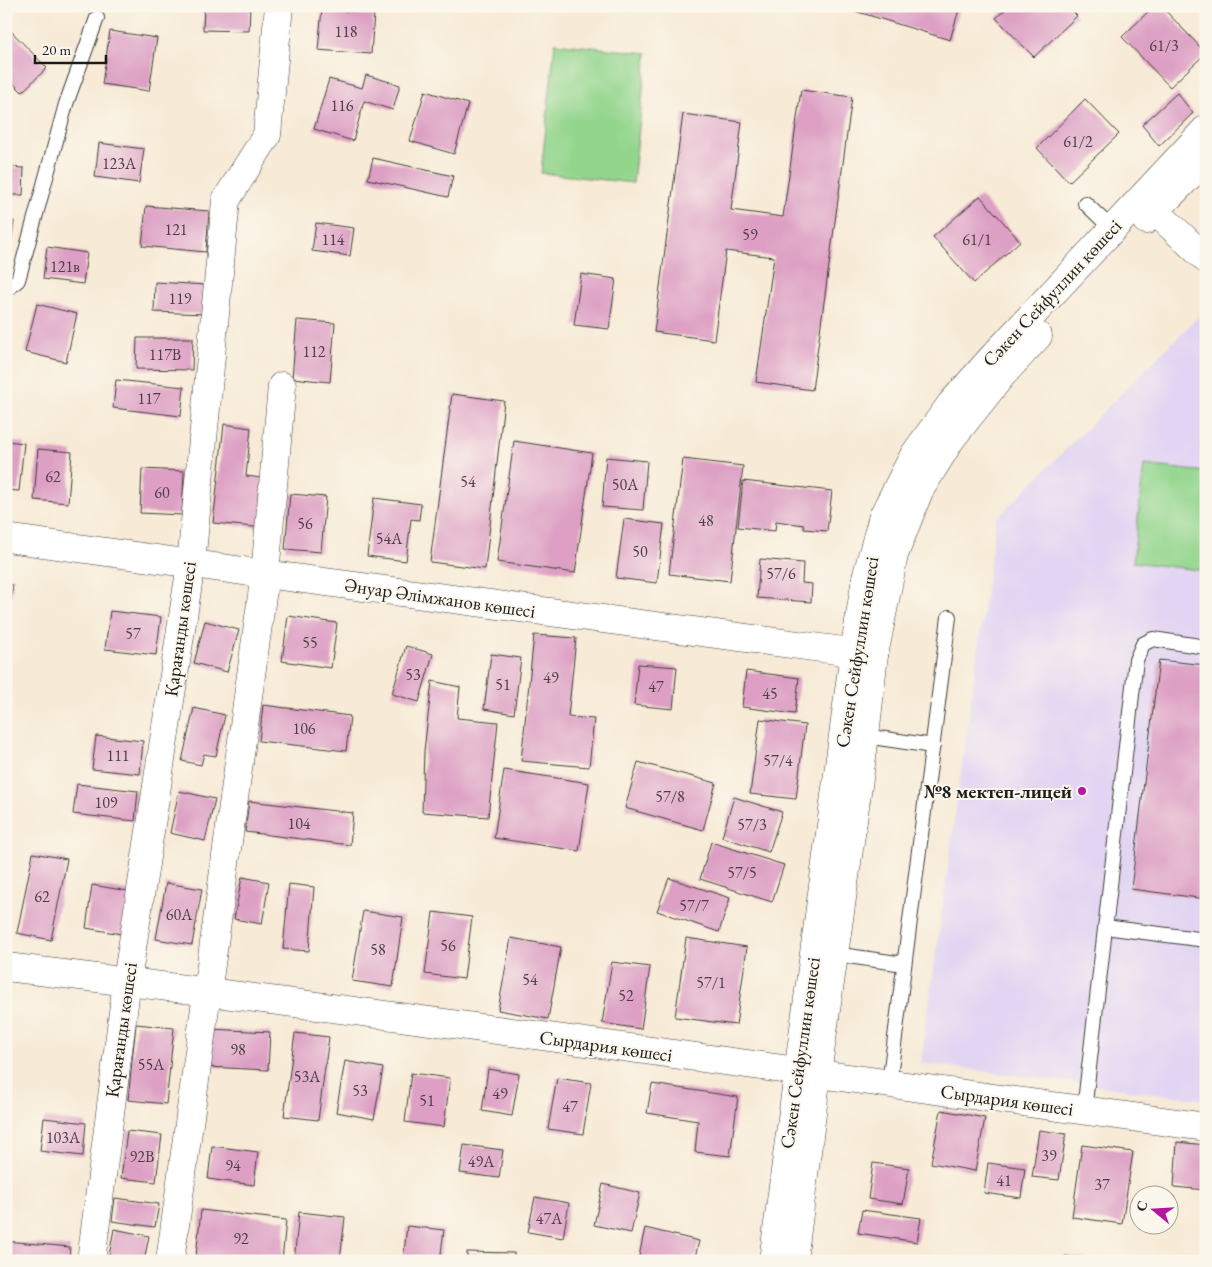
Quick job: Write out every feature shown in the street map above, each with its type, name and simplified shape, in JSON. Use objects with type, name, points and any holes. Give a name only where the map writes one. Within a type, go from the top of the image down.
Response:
[{"type":"street","name":"Қарағанды көшесі","points":[[91,1261],[127,982],[191,564],[226,200],[267,135],[279,6]]},
{"type":"street","name":"Сәкен Сейфуллин көшесі","points":[[793,1261],[807,1072],[834,954],[865,736],[864,654],[866,578],[884,516],[914,456],[964,389],[1206,129]]},
{"type":"street","name":"Сәкен Сейфуллин көшесі","points":[[773,1261],[807,1072],[864,654],[894,555],[918,491],[951,438],[1002,375],[1206,159]]},
{"type":"street","points":[[1155,211],[1206,259]]},
{"type":"street","points":[[170,1261],[265,574],[282,386]]},
{"type":"street","name":"Әнуар Әлімжанов көшесі","points":[[6,538],[864,654]]},
{"type":"street","name":"Сырдария көшесі","points":[[6,967],[807,1072],[1206,1127]]},
{"type":"lane","points":[[6,290],[18,280],[66,104],[97,18]]},
{"type":"lane","points":[[1085,203],[1112,229]]},
{"type":"lane","points":[[889,1084],[949,617]]},
{"type":"lane","points":[[1084,1111],[1136,660],[1143,644],[1153,639],[1206,647]]},
{"type":"lane","points":[[865,736],[933,746]]},
{"type":"lane","points":[[1105,927],[1206,940]]},
{"type":"lane","points":[[834,954],[904,964]]},
{"type":"shaded area","name":"№8 мектеп-лицей","points":[[1206,309],[1206,1100],[921,1063],[996,519]]},
{"type":"green space","points":[[555,43],[647,53],[633,183],[541,173]]},
{"type":"green space","points":[[1144,465],[1206,472],[1206,571],[1133,562]]},
{"type":"building","points":[[204,6],[250,6],[249,31],[203,30]]},
{"type":"building","points":[[857,6],[960,6],[950,40],[855,11]]},
{"type":"building","points":[[1009,6],[1068,6],[1077,16],[1034,57],[996,18]]},
{"type":"building","points":[[1154,6],[1161,6],[1206,53],[1170,87],[1122,37]]},
{"type":"building","points":[[322,9],[374,13],[371,54],[318,50]]},
{"type":"building","points":[[6,26],[47,68],[22,92],[6,76]]},
{"type":"building","points":[[110,31],[157,38],[149,91],[102,84]]},
{"type":"building","points":[[366,75],[400,85],[393,110],[364,101],[353,141],[314,129],[329,79],[362,88]]},
{"type":"building","points":[[801,90],[852,97],[812,390],[756,382],[774,257],[726,251],[714,340],[654,332],[683,114],[742,122],[731,210],[783,217]]},
{"type":"building","points":[[425,91],[468,104],[454,154],[410,141]]},
{"type":"building","points":[[1177,93],[1193,113],[1159,146],[1142,125]]},
{"type":"building","points":[[1085,99],[1119,134],[1069,182],[1037,148]]},
{"type":"building","points":[[99,143],[144,149],[139,183],[95,177]]},
{"type":"building","points":[[373,158],[453,176],[448,197],[368,179]]},
{"type":"building","points":[[6,167],[24,168],[23,195],[6,195]]},
{"type":"building","points":[[980,196],[1020,241],[974,283],[933,237]]},
{"type":"building","points":[[146,206],[209,211],[206,252],[142,246]]},
{"type":"building","points":[[6,220],[14,221],[10,256],[6,256]]},
{"type":"building","points":[[316,223],[354,228],[350,256],[312,251]]},
{"type":"building","points":[[47,247],[87,253],[83,284],[43,279]]},
{"type":"building","points":[[581,274],[616,279],[609,329],[574,325]]},
{"type":"building","points":[[155,282],[206,285],[204,314],[154,312]]},
{"type":"building","points":[[37,304],[77,314],[66,362],[25,352]]},
{"type":"building","points":[[297,320],[335,323],[330,382],[292,378]]},
{"type":"building","points":[[137,338],[193,338],[192,370],[136,369]]},
{"type":"building","points":[[116,380],[184,387],[181,416],[113,408]]},
{"type":"building","points":[[452,394],[504,401],[485,569],[430,562]]},
{"type":"building","points":[[224,424],[251,428],[246,476],[269,479],[264,528],[213,523]]},
{"type":"building","points":[[6,441],[24,443],[19,491],[6,490]]},
{"type":"building","points":[[514,441],[592,453],[575,573],[497,562]]},
{"type":"building","points":[[38,449],[72,452],[68,503],[34,500]]},
{"type":"building","points":[[606,457],[647,461],[643,510],[602,507]]},
{"type":"building","points":[[683,459],[743,466],[730,581],[669,574]]},
{"type":"building","points":[[142,469],[184,471],[182,515],[140,513]]},
{"type":"building","points":[[743,481],[832,491],[827,531],[804,529],[804,525],[776,521],[775,531],[738,527]]},
{"type":"building","points":[[290,494],[326,497],[321,552],[285,549]]},
{"type":"building","points":[[374,498],[421,504],[419,520],[411,519],[406,561],[367,556]]},
{"type":"building","points":[[624,519],[664,524],[657,583],[616,578]]},
{"type":"building","points":[[760,559],[803,563],[802,583],[812,584],[811,602],[757,598]]},
{"type":"building","points":[[6,584],[13,585],[7,624],[6,624]]},
{"type":"building","points":[[110,611],[161,617],[156,655],[105,649]]},
{"type":"building","points":[[288,616],[337,623],[331,668],[282,661]]},
{"type":"building","points":[[205,621],[239,630],[227,672],[194,663]]},
{"type":"building","points":[[534,635],[576,638],[568,717],[594,719],[589,767],[521,761]]},
{"type":"building","points":[[406,646],[433,654],[419,702],[392,694]]},
{"type":"building","points":[[491,654],[521,658],[514,714],[484,709]]},
{"type":"building","points":[[1159,660],[1206,665],[1206,899],[1131,889]]},
{"type":"building","points":[[638,664],[677,667],[673,709],[634,705]]},
{"type":"building","points":[[746,671],[799,678],[795,714],[742,707]]},
{"type":"building","points":[[432,681],[460,687],[457,718],[498,722],[488,817],[422,812],[424,751]]},
{"type":"building","points":[[263,705],[350,716],[346,751],[259,741]]},
{"type":"building","points":[[194,708],[225,715],[216,756],[204,754],[201,765],[182,761]]},
{"type":"building","points":[[760,719],[805,725],[796,799],[750,794]]},
{"type":"building","points":[[96,736],[143,741],[140,774],[92,769]]},
{"type":"building","points":[[638,762],[716,783],[703,830],[625,808]]},
{"type":"building","points":[[504,770],[589,783],[579,851],[494,838]]},
{"type":"building","points":[[77,784],[138,791],[135,821],[73,814]]},
{"type":"building","points":[[179,791],[215,799],[205,841],[170,833]]},
{"type":"building","points":[[734,797],[782,812],[769,852],[722,837]]},
{"type":"building","points":[[249,801],[353,813],[350,845],[245,832]]},
{"type":"building","points":[[711,842],[784,865],[772,902],[700,879]]},
{"type":"building","points":[[33,853],[67,859],[51,940],[17,933]]},
{"type":"building","points":[[242,877],[269,882],[262,924],[234,919]]},
{"type":"building","points":[[669,878],[730,898],[719,932],[657,911]]},
{"type":"building","points":[[166,883],[202,889],[192,945],[156,939]]},
{"type":"building","points":[[289,884],[314,887],[309,951],[283,949]]},
{"type":"building","points":[[92,885],[134,892],[127,935],[86,928]]},
{"type":"building","points":[[363,911],[403,917],[393,987],[352,981]]},
{"type":"building","points":[[433,912],[472,917],[464,979],[425,974]]},
{"type":"building","points":[[511,938],[561,947],[548,1019],[498,1010]]},
{"type":"building","points":[[686,938],[747,947],[736,1025],[675,1017]]},
{"type":"building","points":[[612,962],[650,967],[641,1029],[602,1023]]},
{"type":"building","points":[[136,1024],[174,1028],[166,1104],[128,1100]]},
{"type":"building","points":[[208,1029],[270,1032],[268,1070],[207,1067]]},
{"type":"building","points":[[295,1033],[329,1037],[318,1120],[284,1116]]},
{"type":"building","points":[[345,1061],[383,1068],[374,1119],[336,1112]]},
{"type":"building","points":[[488,1069],[519,1074],[512,1116],[482,1111]]},
{"type":"building","points":[[411,1073],[450,1078],[444,1127],[405,1122]]},
{"type":"building","points":[[557,1078],[591,1083],[583,1134],[548,1129]]},
{"type":"building","points":[[652,1084],[738,1097],[730,1156],[695,1152],[698,1121],[647,1113]]},
{"type":"building","points":[[941,1110],[985,1118],[975,1171],[931,1163]]},
{"type":"building","points":[[44,1118],[86,1123],[83,1156],[40,1151]]},
{"type":"building","points":[[1039,1130],[1066,1134],[1059,1180],[1032,1177]]},
{"type":"building","points":[[127,1131],[162,1135],[156,1182],[121,1178]]},
{"type":"building","points":[[1177,1142],[1206,1145],[1206,1190],[1180,1188],[1180,1184],[1174,1184]]},
{"type":"building","points":[[464,1145],[503,1150],[499,1178],[460,1173]]},
{"type":"building","points":[[1082,1145],[1133,1152],[1122,1224],[1072,1217]]},
{"type":"building","points":[[212,1146],[258,1152],[254,1185],[208,1179]]},
{"type":"building","points":[[873,1163],[909,1168],[903,1204],[868,1199]]},
{"type":"building","points":[[988,1163],[1025,1168],[1021,1198],[984,1193]]},
{"type":"building","points":[[603,1184],[640,1193],[631,1233],[594,1225]]},
{"type":"building","points":[[535,1197],[569,1203],[563,1238],[528,1232]]},
{"type":"building","points":[[115,1198],[159,1204],[155,1227],[112,1221]]},
{"type":"building","points":[[201,1210],[286,1220],[282,1261],[237,1261],[196,1256]]},
{"type":"building","points":[[862,1210],[921,1218],[917,1242],[858,1233]]},
{"type":"building","points":[[299,1212],[345,1217],[340,1261],[294,1261]]},
{"type":"building","points":[[407,1226],[444,1230],[440,1261],[403,1261]]},
{"type":"building","points":[[645,1228],[699,1241],[694,1261],[638,1261]]},
{"type":"building","points":[[114,1229],[149,1236],[144,1261],[108,1261]]},
{"type":"building","points":[[6,1241],[70,1247],[69,1261],[6,1261]]},
{"type":"building","points":[[467,1252],[514,1253],[514,1261],[467,1261]]},
{"type":"building","points":[[1065,1256],[1093,1260],[1093,1261],[1064,1261]]},
{"type":"place","name":"№8 мектеп-лицей","points":[[1082,791]]}]
